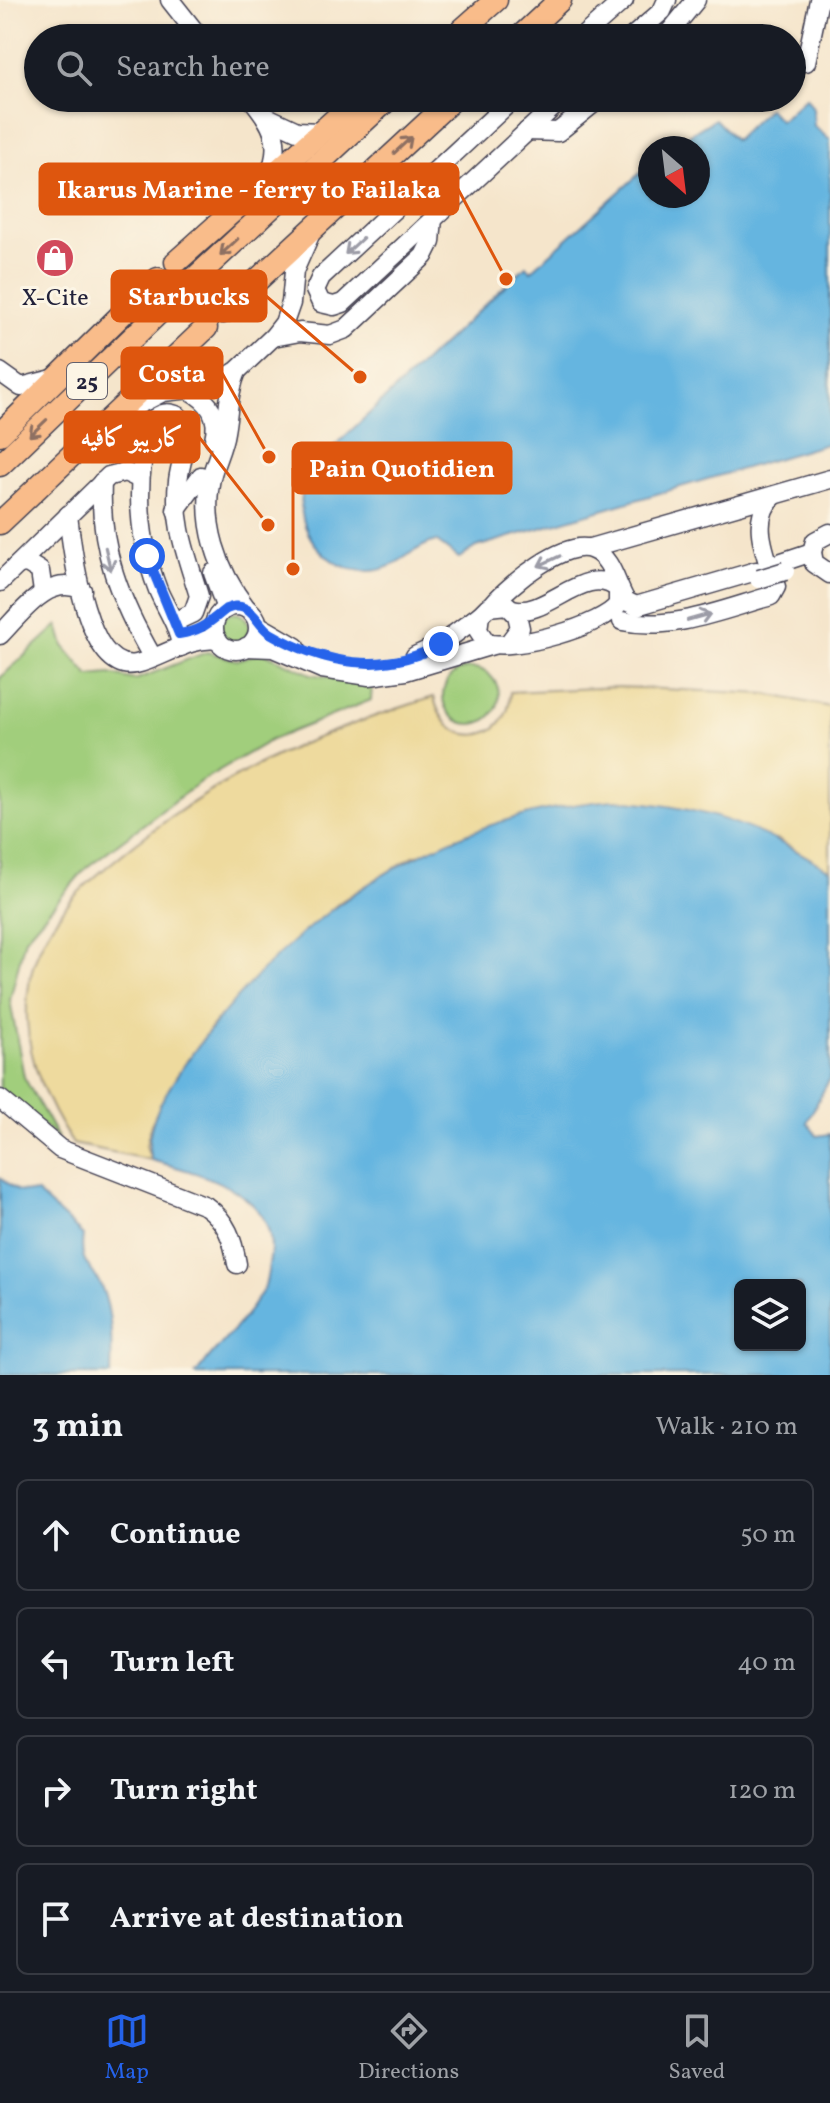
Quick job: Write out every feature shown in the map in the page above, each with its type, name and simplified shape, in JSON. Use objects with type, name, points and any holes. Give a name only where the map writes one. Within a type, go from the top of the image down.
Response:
[{"type":"main road","points":[[469,24],[496,0]]},
{"type":"main road","points":[[534,24],[560,0]]},
{"type":"main road","points":[[176,262],[343,112]]},
{"type":"main road","points":[[193,280],[374,112]]},
{"type":"main road","points":[[223,312],[439,112]]},
{"type":"main road","points":[[0,434],[158,279]]},
{"type":"main road","name":"25","points":[[0,465],[175,297]]},
{"type":"main road","name":"25","points":[[0,523],[206,328]]},
{"type":"street","points":[[597,24],[624,0]]},
{"type":"street","points":[[647,24],[662,11],[667,0]]},
{"type":"street","points":[[676,24],[696,0]]},
{"type":"street","points":[[806,62],[819,0]]},
{"type":"street","points":[[180,4],[192,24]]},
{"type":"street","points":[[263,112],[277,146],[268,177]]},
{"type":"street","points":[[499,112],[321,277],[316,285],[318,299],[330,306],[343,303],[547,112]]},
{"type":"street","points":[[496,115],[501,132],[523,134],[558,132],[583,112]]},
{"type":"street","points":[[267,117],[297,131],[320,132]]},
{"type":"street","points":[[273,337],[300,332],[330,335],[346,329],[424,256],[440,212],[439,187],[423,183]]},
{"type":"street","points":[[95,431],[155,394],[219,382],[237,371],[284,323],[291,303],[294,271],[312,228]]},
{"type":"street","points":[[237,371],[228,393],[225,433],[211,476],[207,509],[224,573],[252,617],[255,638],[246,647]]},
{"type":"street","points":[[0,372],[21,387],[53,379]]},
{"type":"street","points":[[176,510],[201,476],[215,437],[216,420],[204,399],[189,390]]},
{"type":"street","points":[[68,515],[82,590],[95,633],[107,656],[128,665],[153,658],[178,634],[193,613],[199,596],[183,551],[176,510],[186,431],[178,416],[167,413],[152,421],[140,479],[139,503],[147,556],[178,634]]},
{"type":"street","points":[[0,582],[102,482],[125,472],[140,479]]},
{"type":"street","points":[[201,476],[200,522],[220,623],[233,650],[273,648],[322,669],[369,676],[406,671],[500,645],[533,640],[614,619],[813,557]]},
{"type":"street","points":[[178,634],[252,617],[316,655],[345,662],[380,663],[431,650],[541,564],[830,479]]},
{"type":"street","points":[[102,482],[104,539],[112,576],[126,612],[153,658]]},
{"type":"street","points":[[614,619],[644,625],[686,621],[771,596],[776,587],[760,527],[760,515],[774,496]]},
{"type":"street","points":[[736,507],[748,513],[760,527]]},
{"type":"street","points":[[813,557],[815,541],[830,533]]},
{"type":"street","points":[[622,539],[610,554],[610,567],[618,589],[626,601],[636,606],[757,575]]},
{"type":"street","points":[[590,548],[610,567]]},
{"type":"street","points":[[813,557],[830,574]]},
{"type":"street","points":[[19,564],[27,563],[40,571],[43,592]]},
{"type":"street","points":[[486,610],[526,611],[591,583],[606,582],[618,589]]},
{"type":"street","points":[[0,635],[43,592],[62,586],[82,590]]},
{"type":"street","points":[[614,619],[618,589]]},
{"type":"street","points":[[500,645],[520,628],[513,609]]},
{"type":"street","points":[[486,610],[481,637],[500,645]]},
{"type":"street","points":[[0,1099],[60,1149],[217,1214],[229,1232],[237,1264]]},
{"type":"green space","points":[[234,613],[240,614],[248,622],[248,634],[240,642],[234,643],[228,642],[220,634],[219,628],[220,622],[228,614]]},
{"type":"green space","points":[[58,625],[64,646],[89,676],[110,674],[135,680],[207,652],[237,660],[262,652],[311,674],[372,684],[371,700],[271,740],[201,781],[87,867],[25,938],[10,1000],[24,1077],[58,1138],[0,1090],[0,678]]},
{"type":"green space","points":[[471,668],[491,676],[499,696],[491,716],[471,724],[451,716],[443,696],[451,676]]},
{"type":"sand","points":[[619,687],[766,694],[830,707],[830,870],[778,840],[415,855],[340,902],[279,955],[213,1025],[178,1074],[151,1124],[146,1146],[151,1160],[73,1144],[41,1084],[27,1021],[28,989],[36,958],[50,928],[72,899],[103,870],[207,793],[278,755],[352,724],[434,697],[440,714],[450,726],[476,735],[500,723],[507,710],[510,692]]},
{"type":"water","points":[[806,97],[813,108],[814,126],[830,140],[830,443],[476,547],[459,558],[436,541],[387,567],[368,571],[339,564],[316,546],[303,520],[301,505],[308,477],[322,458],[526,266],[531,271],[638,175],[638,208],[710,208],[710,136],[687,136],[715,119],[735,140],[764,112],[772,112],[780,121],[790,112],[806,112]]},
{"type":"water","points":[[615,800],[646,803],[727,820],[777,841],[830,870],[830,1078],[807,1122],[817,1136],[830,1134],[830,1375],[195,1375],[264,1288],[271,1240],[264,1220],[252,1204],[235,1191],[193,1172],[151,1160],[150,1134],[158,1108],[187,1061],[227,1009],[271,961],[320,919],[372,882],[428,851],[487,826],[550,809]]},
{"type":"water","points":[[0,1178],[18,1191],[37,1193],[83,1235],[84,1258],[101,1286],[108,1307],[111,1375],[0,1375]]},
{"type":"place","name":"X-Cite","points":[[55,258]]},
{"type":"place","name":"Ikarus Marine - ferry to Failaka","points":[[506,279]]},
{"type":"place","name":"Starbucks","points":[[360,377]]},
{"type":"place","name":"Costa","points":[[269,457]]},
{"type":"place","name":"كاريبو كافيه","points":[[268,525]]},
{"type":"place","name":"Pain Quotidien","points":[[293,569]]},
{"type":"route","points":[[147,556],[179,634],[207,626],[233,606],[247,609],[258,625],[292,645],[345,662],[395,661],[421,654],[441,644]]}]
